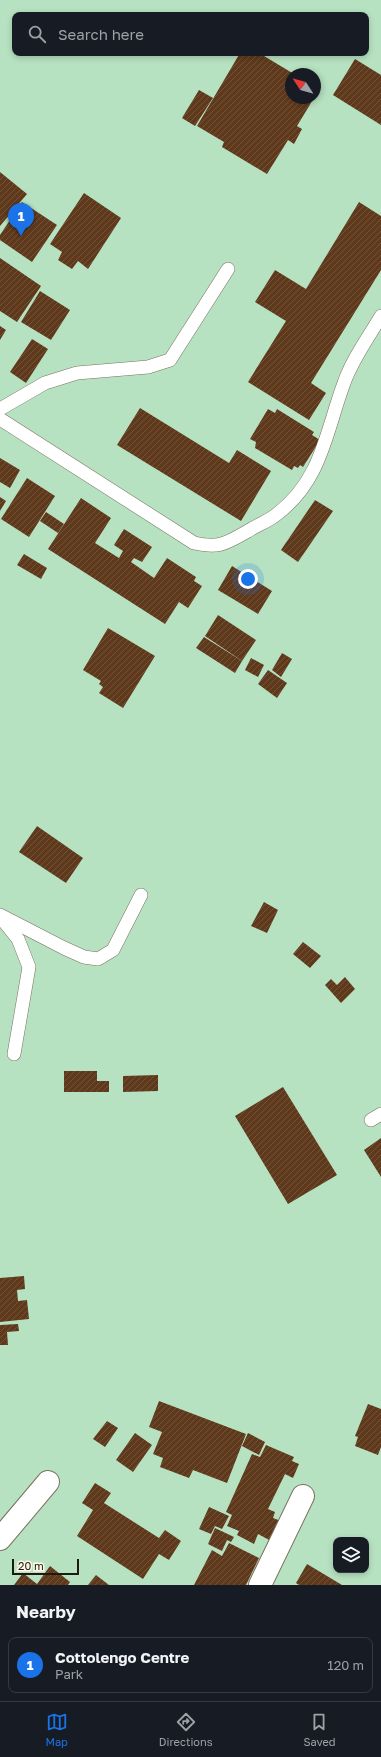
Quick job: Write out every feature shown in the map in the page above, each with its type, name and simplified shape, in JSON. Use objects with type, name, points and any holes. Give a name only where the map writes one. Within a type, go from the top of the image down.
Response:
[{"type":"street","points":[[0,1539],[48,1482]]},
{"type":"street","points":[[260,1585],[303,1496]]},
{"type":"lane","points":[[0,409],[45,383],[77,373],[148,367],[170,360],[228,269]]},
{"type":"lane","points":[[0,419],[194,543],[210,547],[225,543],[277,514],[299,493],[316,468],[344,382],[363,345],[381,316]]},
{"type":"lane","points":[[0,916],[84,957],[98,959],[113,950],[141,895]]},
{"type":"lane","points":[[0,916],[18,939],[29,967],[14,1054]]},
{"type":"green space","points":[[0,0],[381,0],[381,1585],[0,1585]]},
{"type":"building","points":[[238,56],[264,56],[285,69],[285,104],[310,104],[297,126],[302,129],[294,144],[288,140],[267,174],[222,147],[224,142],[197,126]]},
{"type":"building","points":[[355,59],[381,75],[381,125],[333,95]]},
{"type":"building","points":[[199,90],[213,98],[195,126],[182,118]]},
{"type":"building","points":[[0,172],[27,194],[0,226]]},
{"type":"building","points":[[84,193],[121,218],[88,269],[78,261],[72,269],[58,260],[62,252],[50,244]]},
{"type":"building","points":[[22,202],[57,225],[32,262],[0,240],[0,235]]},
{"type":"building","points":[[359,202],[381,216],[381,270],[311,383],[326,393],[309,420],[248,382],[286,321],[255,302],[275,270],[306,289]]},
{"type":"building","points":[[0,258],[41,286],[17,322],[0,311]]},
{"type":"building","points":[[40,291],[70,310],[51,340],[21,322]]},
{"type":"building","points":[[0,326],[6,330],[0,340]]},
{"type":"building","points":[[32,339],[48,349],[26,383],[10,372]]},
{"type":"building","points":[[140,408],[229,463],[237,450],[271,471],[241,521],[117,445]]},
{"type":"building","points":[[268,409],[275,413],[277,409],[314,432],[312,435],[320,440],[303,467],[300,465],[298,468],[294,466],[292,470],[255,448],[256,442],[250,439]]},
{"type":"building","points":[[0,458],[20,470],[10,488],[0,482]]},
{"type":"building","points":[[27,478],[55,496],[29,537],[1,519]]},
{"type":"building","points":[[0,497],[6,501],[0,511]]},
{"type":"building","points":[[81,498],[111,518],[95,543],[119,558],[123,551],[114,545],[124,529],[152,547],[142,562],[134,558],[131,562],[154,578],[167,558],[196,577],[194,581],[202,586],[188,608],[179,602],[165,624],[48,549]]},
{"type":"building","points":[[315,500],[333,511],[298,562],[281,550]]},
{"type":"building","points":[[46,512],[64,524],[58,533],[40,521]]},
{"type":"building","points":[[24,554],[47,568],[41,579],[17,565]]},
{"type":"building","points":[[232,566],[272,591],[258,614],[218,590]]},
{"type":"building","points":[[218,615],[256,640],[242,661],[205,636]]},
{"type":"building","points":[[108,628],[155,656],[123,708],[99,693],[103,687],[99,684],[101,681],[83,670]]},
{"type":"building","points":[[204,637],[242,661],[235,673],[196,648]]},
{"type":"building","points":[[282,653],[292,659],[281,677],[272,670]]},
{"type":"building","points":[[251,658],[264,665],[258,677],[245,670]]},
{"type":"building","points":[[268,670],[287,683],[277,698],[258,684]]},
{"type":"building","points":[[37,826],[83,858],[66,883],[19,852]]},
{"type":"building","points":[[264,902],[278,910],[267,933],[251,926]]},
{"type":"building","points":[[303,942],[321,956],[310,968],[293,954]]},
{"type":"building","points":[[345,977],[355,989],[341,1003],[325,985],[331,979],[337,985]]},
{"type":"building","points":[[64,1071],[97,1071],[97,1081],[109,1081],[109,1092],[64,1092]]},
{"type":"building","points":[[158,1075],[158,1091],[123,1092],[123,1076]]},
{"type":"building","points":[[283,1087],[337,1175],[288,1204],[235,1116]]},
{"type":"building","points":[[381,1138],[381,1177],[364,1150]]},
{"type":"building","points":[[24,1276],[25,1289],[17,1290],[18,1301],[27,1300],[29,1319],[0,1322],[0,1278]]},
{"type":"building","points":[[18,1324],[19,1331],[7,1332],[8,1345],[0,1345],[0,1325]]},
{"type":"building","points":[[159,1401],[246,1434],[227,1483],[193,1470],[189,1478],[160,1467],[163,1458],[153,1454],[162,1432],[149,1427]]},
{"type":"building","points":[[368,1404],[381,1409],[381,1447],[378,1455],[355,1446],[358,1437],[355,1436]]},
{"type":"building","points":[[107,1421],[118,1428],[105,1447],[93,1439]]},
{"type":"building","points":[[135,1433],[152,1445],[133,1472],[116,1460]]},
{"type":"building","points":[[248,1433],[265,1442],[259,1455],[242,1446]]},
{"type":"building","points":[[266,1445],[294,1457],[292,1461],[299,1464],[293,1478],[285,1474],[268,1509],[275,1512],[273,1518],[281,1521],[271,1541],[258,1534],[254,1544],[237,1535],[239,1531],[227,1526],[232,1515],[226,1512],[252,1454],[260,1457]]},
{"type":"building","points":[[95,1483],[111,1493],[104,1503],[159,1538],[165,1530],[181,1541],[169,1560],[159,1554],[143,1579],[77,1536],[93,1510],[82,1503]]},
{"type":"building","points":[[209,1507],[229,1516],[222,1529],[215,1526],[211,1534],[199,1529]]},
{"type":"building","points":[[215,1528],[234,1537],[231,1542],[227,1540],[222,1551],[208,1544]]},
{"type":"building","points":[[229,1543],[259,1558],[246,1585],[194,1585],[212,1550],[222,1556]]},
{"type":"building","points":[[307,1564],[342,1585],[299,1585],[296,1583]]},
{"type":"building","points":[[50,1566],[70,1582],[68,1585],[14,1585],[23,1573],[37,1584]]},
{"type":"building","points":[[96,1575],[109,1585],[88,1585]]},
{"type":"place","name":"Cottolengo Centre","points":[[21,236]]}]
